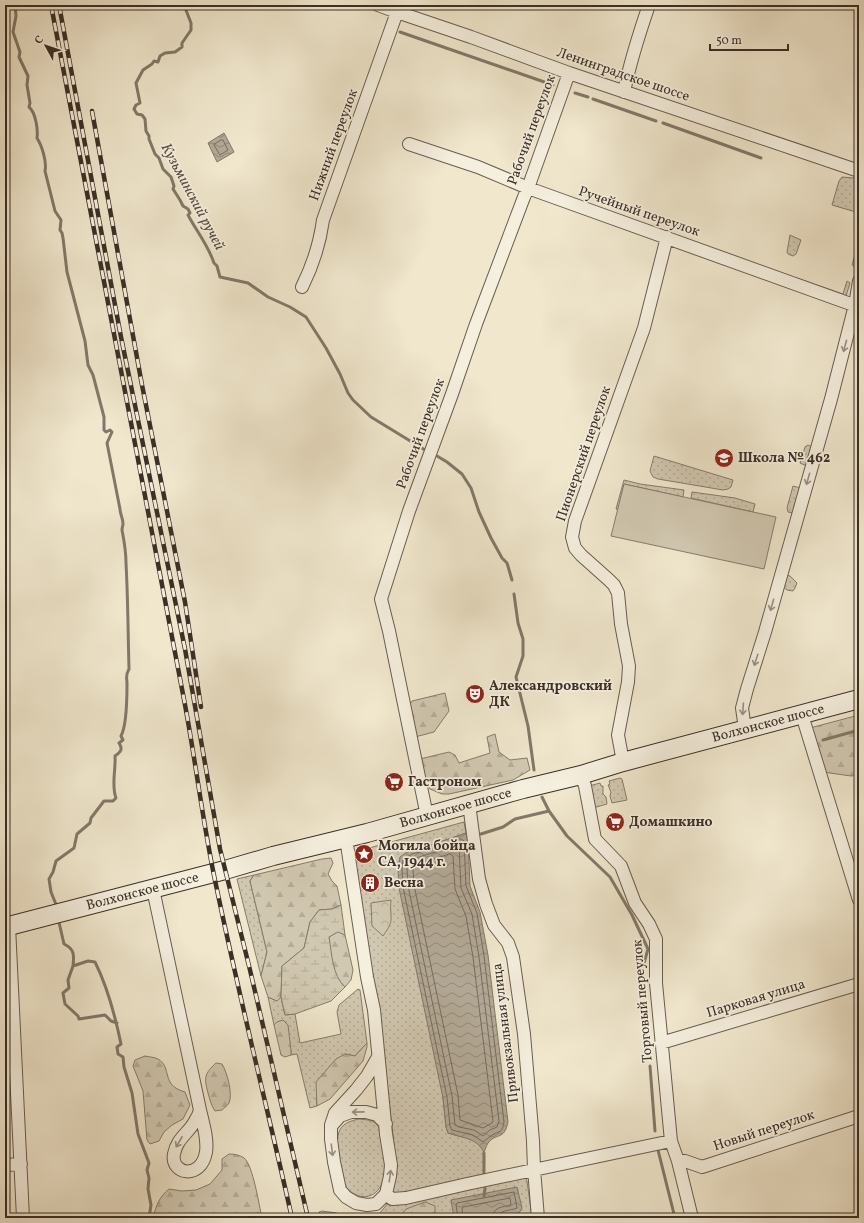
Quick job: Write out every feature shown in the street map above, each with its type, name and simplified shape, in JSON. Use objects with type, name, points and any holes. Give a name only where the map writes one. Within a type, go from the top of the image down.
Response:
[{"type":"main road","name":"Волхонское шоссе","points":[[7,927],[346,838],[523,788],[581,775],[623,762],[859,700]]},
{"type":"street","name":"Ленинградское шоссе","points":[[378,5],[624,92],[859,171]]},
{"type":"street","points":[[624,92],[628,69],[649,5]]},
{"type":"street","name":"Нижний переулок","points":[[302,287],[308,275],[324,220],[397,12]]},
{"type":"street","name":"Рабочий переулок","points":[[427,816],[381,599],[409,510],[569,73]]},
{"type":"street","name":"Ручейный переулок","points":[[409,144],[478,167],[528,188],[857,306]]},
{"type":"street","name":"Пионерский переулок","points":[[623,762],[618,735],[628,682],[629,666],[621,624],[618,593],[614,585],[581,556],[575,548],[572,537],[575,521],[644,328],[667,237]]},
{"type":"street","points":[[745,730],[742,708],[746,689],[765,632],[857,306],[859,281]]},
{"type":"street","points":[[802,715],[859,900]]},
{"type":"street","name":"Торговый переулок","points":[[581,775],[585,786],[596,839],[621,866],[635,903],[649,924],[656,939],[656,983],[670,1141],[678,1162],[692,1218]]},
{"type":"street","name":"Привокзальная улица","points":[[468,804],[480,879],[486,904],[494,925],[508,943],[513,956],[524,1034],[538,1218]]},
{"type":"street","points":[[346,838],[367,977],[374,1010],[391,1165],[386,1194],[376,1204],[367,1205],[356,1203],[346,1198],[340,1190],[336,1177],[330,1139],[331,1126],[335,1113],[356,1090],[378,1057]]},
{"type":"street","points":[[153,889],[200,1110]]},
{"type":"street","points":[[7,927],[23,1218]]},
{"type":"street","name":"Парковая улица","points":[[661,1043],[859,984]]},
{"type":"street","points":[[331,1126],[340,1116],[351,1112],[366,1112],[377,1115],[386,1124]]},
{"type":"street","name":"Новый переулок","points":[[678,1162],[685,1161],[702,1166],[859,1116]]},
{"type":"street","points":[[386,1194],[392,1199],[398,1199],[670,1141]]},
{"type":"street","points":[[5,1165],[21,1164]]},
{"type":"green space","points":[[842,177],[859,179],[859,213],[832,205],[839,181]]},
{"type":"green space","points":[[790,235],[801,240],[796,254],[793,256],[787,252]]},
{"type":"green space","points":[[859,240],[859,265],[858,268],[852,265]]},
{"type":"green space","points":[[797,278],[843,294],[847,281],[850,283],[846,296],[844,297],[798,281]]},
{"type":"green space","points":[[808,445],[812,447],[807,466],[800,463],[805,447]]},
{"type":"green space","points":[[654,456],[733,480],[731,487],[723,490],[653,477],[650,471]]},
{"type":"green space","points":[[624,480],[640,484],[684,490],[683,497],[624,484],[618,510],[616,509]]},
{"type":"green space","points":[[624,484],[776,517],[764,569],[611,536]]},
{"type":"green space","points":[[793,486],[801,488],[793,513],[788,512],[787,508]]},
{"type":"green space","points":[[692,492],[735,498],[755,504],[753,512],[691,498]]},
{"type":"green space","points":[[786,575],[790,576],[797,583],[793,591],[787,590],[782,586]]},
{"type":"green space","points":[[445,693],[449,711],[434,732],[415,737],[409,706],[412,701]]},
{"type":"green space","points":[[859,715],[859,775],[851,776],[823,772],[810,728]]},
{"type":"green space","points":[[495,734],[499,752],[510,760],[527,758],[530,770],[513,780],[449,794],[442,794],[430,789],[424,778],[420,759],[449,752],[455,755],[459,763],[490,753],[487,737]]},
{"type":"green space","points":[[620,778],[622,779],[627,800],[612,803],[610,796],[611,792],[608,785],[610,784],[609,781]]},
{"type":"green space","points":[[600,783],[601,786],[603,786],[603,794],[606,797],[607,804],[593,808],[589,786]]},
{"type":"green space","points":[[464,822],[466,833],[437,843],[443,1098],[448,1133],[474,1141],[482,1147],[484,1152],[484,1175],[402,1195],[393,1193],[396,1160],[379,1017],[353,866],[362,850]]},
{"type":"green space","points":[[331,858],[333,863],[328,874],[337,886],[341,905],[332,909],[319,910],[310,922],[304,948],[282,966],[281,997],[277,1001],[268,997],[261,976],[267,952],[250,881],[254,875]]},
{"type":"green space","points":[[254,875],[250,881],[267,952],[261,976],[237,879]]},
{"type":"green space","points":[[391,900],[391,922],[383,936],[372,926],[371,903]]},
{"type":"green space","points":[[341,905],[345,935],[338,932],[329,937],[337,977],[345,987],[331,1001],[295,1014],[285,1015],[281,997],[282,966],[304,948],[310,922],[319,910],[332,909]]},
{"type":"green space","points":[[338,931],[345,935],[353,970],[351,980],[345,987],[340,982],[334,970],[330,950],[329,937]]},
{"type":"green space","points":[[358,989],[360,990],[367,1043],[355,1056],[345,1054],[316,1098],[317,1106],[310,1108],[297,1054],[291,1055],[291,1050],[277,1022],[274,1025],[268,997],[277,1001],[281,997],[285,1015],[295,1014],[300,1043],[341,1034],[337,1012],[339,1005]]},
{"type":"green space","points":[[283,1020],[288,1025],[291,1050],[291,1055],[285,1057],[281,1055],[274,1025]]},
{"type":"green space","points":[[367,1043],[363,1061],[330,1099],[317,1106],[316,1082],[336,1059],[345,1054],[355,1056]]},
{"type":"green space","points":[[145,1056],[156,1058],[162,1063],[165,1067],[169,1081],[177,1089],[185,1092],[190,1105],[183,1119],[172,1125],[164,1132],[159,1141],[150,1144],[147,1140],[143,1091],[133,1066],[135,1060]]},
{"type":"green space","points":[[216,1063],[222,1064],[224,1068],[229,1083],[230,1099],[228,1105],[222,1110],[215,1111],[210,1100],[206,1076],[209,1070]]},
{"type":"green space","points":[[359,1119],[369,1120],[376,1124],[380,1130],[385,1153],[384,1176],[380,1188],[376,1192],[366,1197],[355,1194],[345,1186],[337,1145],[340,1130],[344,1125]]},
{"type":"green space","points":[[229,1154],[241,1156],[247,1162],[253,1177],[262,1218],[153,1218],[158,1202],[169,1189],[182,1191],[196,1190],[210,1184],[222,1170],[222,1159]]},
{"type":"green space","points":[[525,1177],[527,1181],[532,1218],[380,1218],[380,1213],[388,1203],[396,1205]]},
{"type":"green space","points":[[425,1202],[435,1206],[435,1216],[437,1218],[400,1218],[406,1209]]},
{"type":"green space","points":[[319,1212],[337,1213],[339,1218],[317,1218]]},
{"type":"water","points":[[224,133],[234,152],[217,162],[208,143]]},
{"type":"water","points":[[466,833],[468,838],[470,886],[480,912],[488,955],[508,1122],[504,1132],[488,1143],[484,1153],[474,1141],[448,1133],[446,1127],[443,1098],[399,888],[398,869],[400,857],[410,850]]},
{"type":"water","points":[[517,1187],[522,1208],[519,1213],[492,1218],[454,1218],[451,1200]]},
{"type":"waterway","points":[[15,5],[16,16],[13,32],[20,52],[19,57],[28,76],[27,85],[30,103],[29,107],[36,122],[37,138],[44,154],[45,171],[55,211],[61,220],[60,230],[63,238],[67,272],[85,341],[88,365],[93,375],[104,417],[104,430],[106,432],[110,430],[112,432],[107,443],[123,522],[122,530],[126,559],[129,669],[126,676],[126,718],[121,736],[123,740],[119,743],[121,750],[115,756],[114,783],[116,798],[113,801],[104,801],[91,818],[90,823],[77,834],[74,848],[56,861],[49,879],[51,892],[57,907]]},
{"type":"waterway","name":"Кузьминский ручей","points":[[184,5],[191,23],[191,30],[182,43],[182,47],[175,52],[165,53],[160,56],[158,62],[154,61],[143,70],[136,83],[140,103],[136,105],[134,109],[137,114],[142,115],[145,119],[146,131],[155,154],[159,158],[163,169],[171,177],[174,186],[173,189],[183,206],[188,209],[190,213],[188,215],[206,244],[214,263],[217,266],[220,277],[248,283],[268,297],[290,307],[306,317],[326,348],[348,393],[353,400],[371,417],[425,450]]},
{"type":"waterway","points":[[400,32],[553,85]]},
{"type":"waterway","points":[[575,93],[588,97]]},
{"type":"waterway","points":[[593,99],[656,121]]},
{"type":"waterway","points":[[663,123],[761,158]]},
{"type":"waterway","name":"Кузьминский ручей","points":[[437,456],[462,474],[471,488],[479,512],[491,538],[502,558],[507,563],[512,580]]},
{"type":"waterway","name":"Кузьминский ручей","points":[[514,594],[518,623],[523,639],[523,656],[516,677],[528,726],[534,770]]},
{"type":"waterway","points":[[823,740],[859,730]]},
{"type":"waterway","name":"Кузьминский ручей","points":[[542,797],[549,811],[567,836],[610,877],[632,915],[648,949],[639,973],[643,977],[642,992]]},
{"type":"waterway","points":[[481,834],[503,827],[515,819],[549,811]]},
{"type":"waterway","points":[[58,918],[64,944],[68,946],[73,953],[73,966],[88,961],[95,962],[111,1002],[121,1044],[117,1047],[118,1054],[123,1057],[124,1067],[132,1093],[138,1134],[149,1163],[147,1170],[151,1205],[149,1218]]},
{"type":"waterway","points":[[73,966],[68,980],[69,988],[63,993],[65,1004],[78,1016],[79,1019],[105,1015],[111,1021],[117,1023]]},
{"type":"waterway","name":"Кузьминский ручей","points":[[643,1009],[649,1054]]},
{"type":"waterway","name":"Кузьминский ручей","points":[[650,1066],[655,1131]]},
{"type":"waterway","name":"Кузьминский ручей","points":[[658,1150],[675,1218]]},
{"type":"waterway","points":[[484,1153],[484,1175]]},
{"type":"waterway","points":[[484,1196],[485,1188]]},
{"type":"railway","points":[[51,5],[187,713],[211,861],[234,968],[292,1218]]},
{"type":"railway","points":[[59,5],[121,337],[185,649],[220,849],[308,1218]]},
{"type":"railway","points":[[92,111],[142,385],[185,602],[201,707]]},
{"type":"place","name":"Школа № 462","points":[[724,458]]},
{"type":"place","name":"Александровский ДК","points":[[475,694]]},
{"type":"place","name":"Гастроном","points":[[394,782]]},
{"type":"place","name":"Домашкино","points":[[615,822]]},
{"type":"place","name":"Могила бойца СА, 1944 г.","points":[[364,854]]},
{"type":"place","name":"Весна","points":[[370,883]]}]
